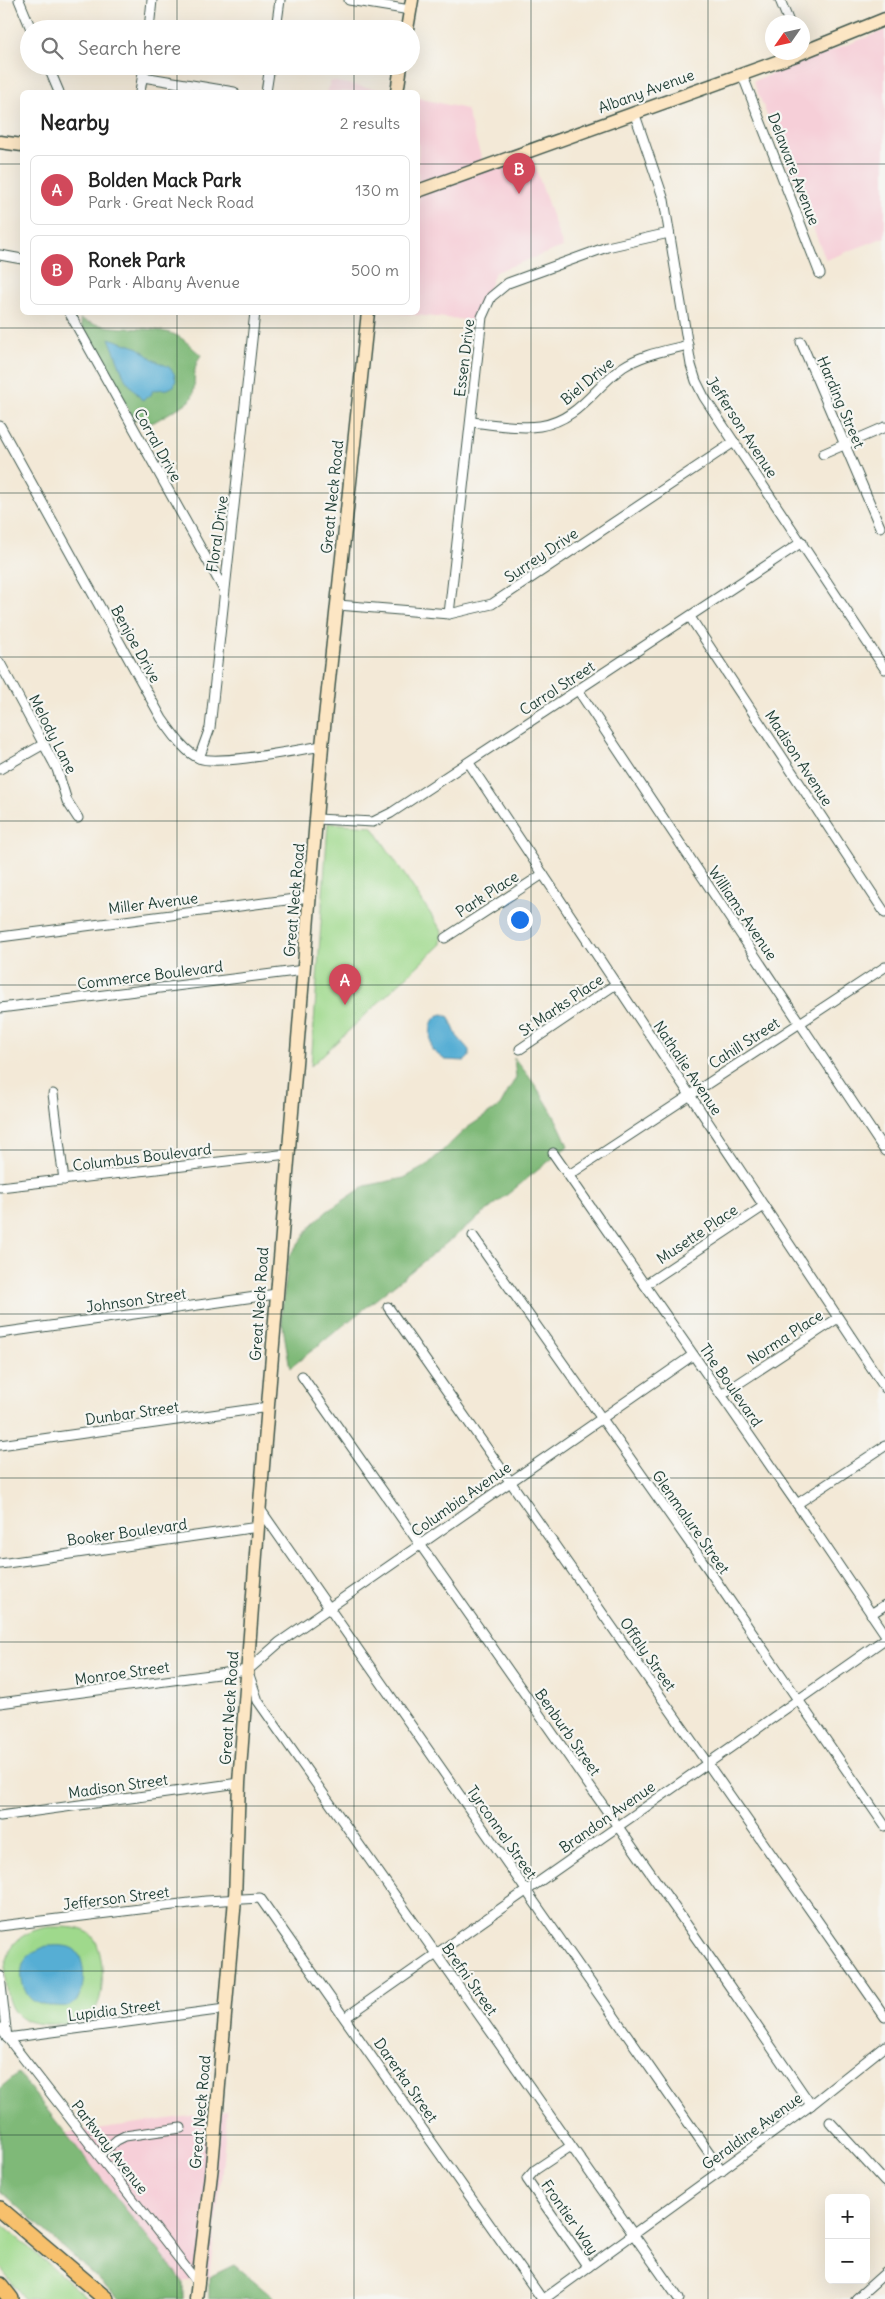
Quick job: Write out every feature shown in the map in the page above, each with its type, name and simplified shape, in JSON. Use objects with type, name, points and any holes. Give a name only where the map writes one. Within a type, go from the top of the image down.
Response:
[{"type":"highway","points":[[0,2209],[106,2299]]},
{"type":"highway","points":[[0,2285],[11,2299]]},
{"type":"main road","points":[[408,20],[411,5]]},
{"type":"main road","name":"Albany Avenue","points":[[810,49],[885,20]]},
{"type":"main road","name":"Albany Avenue","points":[[420,191],[781,60]]},
{"type":"main road","points":[[397,90],[400,75]]},
{"type":"main road","points":[[0,142],[20,146]]},
{"type":"main road","name":"Great Neck Road","points":[[196,2299],[212,2166],[235,1900],[239,1783],[258,1527],[322,746],[368,315]]},
{"type":"street","points":[[19,0],[27,20]]},
{"type":"street","points":[[150,20],[152,0]]},
{"type":"street","points":[[277,20],[280,0]]},
{"type":"street","points":[[350,0],[411,5]]},
{"type":"street","points":[[780,0],[786,15]]},
{"type":"street","name":"Delaware Avenue","points":[[742,74],[820,274]]},
{"type":"street","points":[[52,75],[58,90]]},
{"type":"street","points":[[266,90],[269,75]]},
{"type":"street","points":[[140,90],[143,77],[222,90]]},
{"type":"street","name":"Jefferson Avenue","points":[[634,112],[664,200],[688,345],[696,381],[734,442],[885,669]]},
{"type":"street","name":"Essen Drive","points":[[449,614],[482,317],[491,297],[508,282],[606,247],[669,233]]},
{"type":"street","points":[[0,255],[20,258]]},
{"type":"street","name":"Corral Drive","points":[[71,315],[224,590]]},
{"type":"street","name":"Floral Drive","points":[[199,758],[210,728],[255,315]]},
{"type":"street","name":"Harding Street","points":[[801,342],[880,526]]},
{"type":"street","name":"Biel Drive","points":[[471,422],[522,427],[541,426],[570,415],[591,399],[623,367],[647,355],[688,345]]},
{"type":"street","name":"Benjoe Drive","points":[[0,426],[162,719],[179,742],[199,758]]},
{"type":"street","points":[[823,454],[885,427]]},
{"type":"street","name":"Surrey Drive","points":[[338,605],[449,614],[492,604],[734,442]]},
{"type":"street","name":"Carrol Street","points":[[317,819],[373,822],[391,813],[802,542]]},
{"type":"street","name":"Madison Avenue","points":[[690,617],[885,913]]},
{"type":"street","name":"Melody Lane","points":[[0,663],[57,769],[67,801],[78,818]]},
{"type":"street","name":"Williams Avenue","points":[[578,690],[885,1150]]},
{"type":"street","points":[[0,769],[44,744]]},
{"type":"street","points":[[199,758],[224,761],[322,746]]},
{"type":"street","name":"Nathalie Avenue","points":[[469,762],[885,1388]]},
{"type":"street","name":"Park Place","points":[[445,938],[543,874]]},
{"type":"street","name":"Miller Avenue","points":[[0,937],[310,897]]},
{"type":"street","name":"Cahill Street","points":[[569,1175],[885,967]]},
{"type":"street","name":"Commerce Boulevard","points":[[0,1008],[304,970]]},
{"type":"street","name":"St Marks Place","points":[[520,1049],[616,984]]},
{"type":"street","points":[[53,1094],[64,1180]]},
{"type":"street","name":"The Boulevard","points":[[553,1153],[885,1634]]},
{"type":"street","name":"Columbus Boulevard","points":[[0,1187],[288,1154]]},
{"type":"street","name":"Musette Place","points":[[645,1285],[764,1206]]},
{"type":"street","name":"Glenmalure Street","points":[[473,1236],[602,1418],[885,1826]]},
{"type":"street","name":"Johnson Street","points":[[0,1333],[276,1294]]},
{"type":"street","name":"Offaly Street","points":[[388,1307],[885,2017]]},
{"type":"street","name":"Norma Place","points":[[721,1395],[838,1318]]},
{"type":"street","name":"Columbia Avenue","points":[[248,1670],[276,1644],[693,1355]]},
{"type":"street","name":"Benburb Street","points":[[302,1376],[811,2105]]},
{"type":"street","name":"Dunbar Street","points":[[0,1445],[268,1407]]},
{"type":"street","points":[[797,1504],[885,1446]]},
{"type":"street","name":"Tyrconnel Street","points":[[260,1509],[722,2171]]},
{"type":"street","name":"Booker Boulevard","points":[[0,1564],[258,1527]]},
{"type":"street","points":[[871,1614],[885,1605]]},
{"type":"street","name":"Brandon Avenue","points":[[346,2018],[885,1639]]},
{"type":"street","name":"Monroe Street","points":[[0,1703],[248,1670]]},
{"type":"street","name":"Brefni Street","points":[[248,1670],[258,1701],[679,2299]]},
{"type":"street","name":"Madison Street","points":[[0,1816],[239,1783]]},
{"type":"street","name":"Darerka Street","points":[[235,1900],[260,1898],[543,2299]]},
{"type":"street","name":"Jefferson Street","points":[[0,1926],[206,1901],[235,1900]]},
{"type":"street","points":[[0,1976],[7,2038]]},
{"type":"street","name":"Lupidia Street","points":[[7,2038],[225,2010]]},
{"type":"street","name":"Parkway Avenue","points":[[0,2028],[197,2282]]},
{"type":"street","name":"Geraldine Avenue","points":[[633,2234],[811,2105],[885,2046]]},
{"type":"street","points":[[830,2122],[885,2182]]},
{"type":"street","points":[[100,2156],[117,2140],[125,2136],[181,2128]]},
{"type":"street","name":"Frontier Way","points":[[570,2146],[535,2170],[526,2180],[588,2267]]},
{"type":"street","name":"Frontier Way","points":[[543,2299],[633,2234]]},
{"type":"street","points":[[856,2299],[885,2273]]},
{"type":"shaded area","points":[[885,30],[885,237],[826,260],[753,81]]},
{"type":"shaded area","points":[[331,81],[383,90],[327,90]]},
{"type":"shaded area","points":[[420,98],[466,109],[485,169],[530,152],[563,247],[495,272],[477,321],[415,315],[420,315]]},
{"type":"shaded area","points":[[227,2111],[209,2277],[183,2282],[66,2133]]},
{"type":"green space","points":[[80,319],[104,326],[161,331],[177,335],[184,340],[201,355],[195,367],[194,390],[190,401],[154,422],[144,424],[134,419],[83,331]]},
{"type":"green space","points":[[328,823],[372,826],[442,931],[441,944],[311,1066]]},
{"type":"green space","points":[[514,1058],[545,1100],[568,1146],[290,1368],[281,1315],[289,1256],[312,1225],[326,1212],[365,1186],[404,1178],[426,1166],[467,1128],[500,1106],[516,1077]]},
{"type":"green space","points":[[48,1927],[69,1927],[89,1933],[98,1948],[102,1971],[101,1996],[93,2012],[77,2021],[55,2024],[31,2022],[21,2018],[14,2012],[10,2004],[7,1994],[6,1971],[10,1951],[17,1940],[34,1931]]},
{"type":"green space","points":[[18,2073],[183,2282],[183,2299],[120,2299],[0,2190],[0,2088]]},
{"type":"green space","points":[[0,2223],[88,2299],[25,2299],[0,2267]]},
{"type":"green space","points":[[234,2265],[275,2299],[209,2299],[209,2277]]},
{"type":"water","points":[[109,338],[139,348],[154,360],[169,367],[174,373],[176,380],[174,386],[168,389],[153,390],[151,395],[142,400],[125,379]]},
{"type":"water","points":[[443,1014],[449,1017],[457,1036],[469,1050],[469,1057],[465,1061],[445,1060],[432,1050],[430,1034],[432,1023],[434,1019]]},
{"type":"water","points":[[46,1946],[70,1947],[80,1956],[83,1971],[82,1988],[75,2002],[69,2006],[48,2006],[37,2003],[32,2000],[23,1986],[22,1968],[24,1962],[31,1954]]},
{"type":"place","name":"Ronek Park","points":[[519,194]]},
{"type":"place","name":"Bolden Mack Park","points":[[345,1005]]}]
